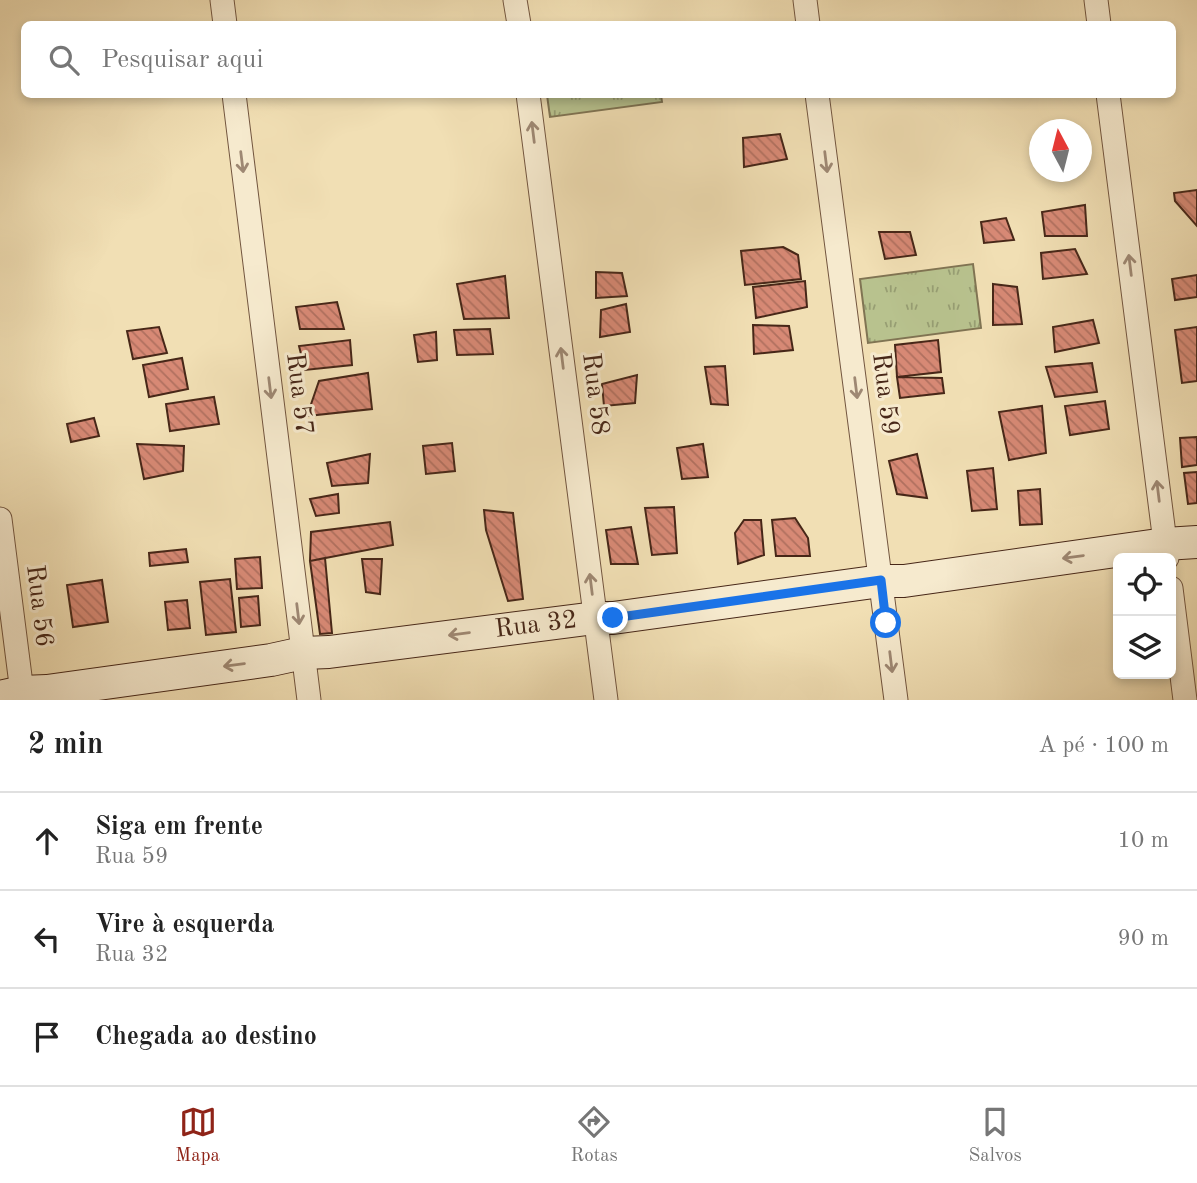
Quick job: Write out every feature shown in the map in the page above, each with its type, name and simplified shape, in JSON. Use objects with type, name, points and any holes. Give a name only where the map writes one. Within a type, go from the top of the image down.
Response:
[{"type":"main road","name":"Rua 32","points":[[15,696],[271,660],[303,653],[329,653],[596,618],[727,604],[881,580],[904,581],[1166,551],[1197,542]]},
{"type":"street","points":[[222,0],[225,21]]},
{"type":"street","points":[[515,0],[518,21]]},
{"type":"street","points":[[805,0],[808,21]]},
{"type":"street","points":[[1096,0],[1099,21]]},
{"type":"street","name":"Rua 57","points":[[234,98],[309,700]]},
{"type":"street","name":"Rua 58","points":[[529,98],[606,700]]},
{"type":"street","name":"Rua 59","points":[[818,98],[896,700]]},
{"type":"street","points":[[1109,98],[1166,551]]},
{"type":"street","name":"Rua 56","points":[[0,519],[15,696]]},
{"type":"street","points":[[1174,616],[1185,700]]},
{"type":"green space","points":[[547,98],[661,98],[662,102],[550,117]]},
{"type":"green space","points":[[973,264],[981,328],[868,343],[860,279]]},
{"type":"building","points":[[780,134],[787,159],[744,167],[743,138]]},
{"type":"building","points":[[1197,190],[1197,226],[1175,201],[1174,193]]},
{"type":"building","points":[[1085,205],[1087,236],[1045,236],[1042,212]]},
{"type":"building","points":[[1006,218],[1014,240],[984,243],[981,222]]},
{"type":"building","points":[[879,232],[910,232],[916,255],[885,259]]},
{"type":"building","points":[[783,247],[798,255],[801,279],[745,285],[741,251]]},
{"type":"building","points":[[1075,249],[1087,274],[1043,279],[1041,253]]},
{"type":"building","points":[[596,272],[622,273],[627,296],[596,298]]},
{"type":"building","points":[[1197,275],[1197,297],[1175,300],[1172,279]]},
{"type":"building","points":[[505,276],[509,318],[464,319],[457,284]]},
{"type":"building","points":[[805,281],[807,307],[756,318],[753,287]]},
{"type":"building","points":[[993,284],[1017,287],[1022,324],[993,325]]},
{"type":"building","points":[[337,302],[344,329],[300,329],[296,307]]},
{"type":"building","points":[[626,304],[630,332],[600,337],[601,310]]},
{"type":"building","points":[[1093,320],[1099,343],[1055,352],[1053,327]]},
{"type":"building","points":[[753,325],[789,326],[793,350],[754,354]]},
{"type":"building","points":[[159,327],[167,353],[133,359],[127,331]]},
{"type":"building","points":[[1197,327],[1197,381],[1182,383],[1175,330]]},
{"type":"building","points":[[490,329],[493,354],[457,355],[454,330]]},
{"type":"building","points":[[436,332],[437,360],[418,362],[414,335]]},
{"type":"building","points":[[350,340],[352,365],[305,370],[299,346]]},
{"type":"building","points":[[938,340],[941,372],[897,377],[895,345]]},
{"type":"building","points":[[182,358],[188,389],[149,397],[143,365]]},
{"type":"building","points":[[1092,363],[1097,392],[1055,397],[1046,367]]},
{"type":"building","points":[[725,366],[728,405],[711,404],[705,367]]},
{"type":"building","points":[[368,373],[372,409],[307,416],[319,381]]},
{"type":"building","points":[[637,375],[635,403],[604,406],[602,384]]},
{"type":"building","points":[[897,377],[942,378],[944,393],[900,398]]},
{"type":"building","points":[[214,397],[219,424],[170,431],[166,404]]},
{"type":"building","points":[[1105,401],[1109,429],[1070,435],[1065,406]]},
{"type":"building","points":[[1042,406],[1046,453],[1009,460],[999,412]]},
{"type":"building","points":[[94,418],[99,436],[71,442],[67,424]]},
{"type":"building","points":[[1197,437],[1197,465],[1182,467],[1180,438]]},
{"type":"building","points":[[452,443],[455,471],[426,474],[423,446]]},
{"type":"building","points":[[137,444],[184,446],[183,471],[144,479]]},
{"type":"building","points":[[703,444],[708,477],[682,479],[677,448]]},
{"type":"building","points":[[370,454],[368,483],[332,486],[327,463]]},
{"type":"building","points":[[917,454],[927,498],[897,494],[889,461]]},
{"type":"building","points":[[993,468],[997,509],[972,511],[967,471]]},
{"type":"building","points":[[1197,472],[1197,503],[1188,504],[1184,473]]},
{"type":"building","points":[[1040,489],[1042,524],[1020,525],[1018,491]]},
{"type":"building","points":[[338,494],[339,513],[316,516],[310,499]]},
{"type":"building","points":[[674,507],[677,553],[652,555],[645,508]]},
{"type":"building","points":[[484,510],[513,513],[523,599],[508,601],[486,530]]},
{"type":"building","points":[[795,518],[808,538],[810,556],[776,556],[772,520]]},
{"type":"building","points":[[744,520],[761,520],[764,555],[738,564],[735,533]]},
{"type":"building","points":[[390,522],[393,545],[310,561],[311,532]]},
{"type":"building","points":[[631,527],[638,564],[611,564],[606,530]]},
{"type":"building","points":[[186,549],[188,562],[150,566],[149,553]]},
{"type":"building","points":[[260,557],[262,588],[237,589],[235,559]]},
{"type":"building","points":[[325,558],[332,633],[320,634],[310,561]]},
{"type":"building","points":[[362,559],[382,559],[380,594],[366,592]]},
{"type":"building","points":[[230,579],[236,632],[206,635],[200,582]]},
{"type":"building","points":[[102,580],[108,622],[73,627],[67,585]]},
{"type":"building","points":[[258,596],[260,625],[241,627],[239,598]]},
{"type":"building","points":[[187,600],[190,628],[168,630],[165,602]]},
{"type":"route","points":[[613,618],[881,580],[886,623]]}]
